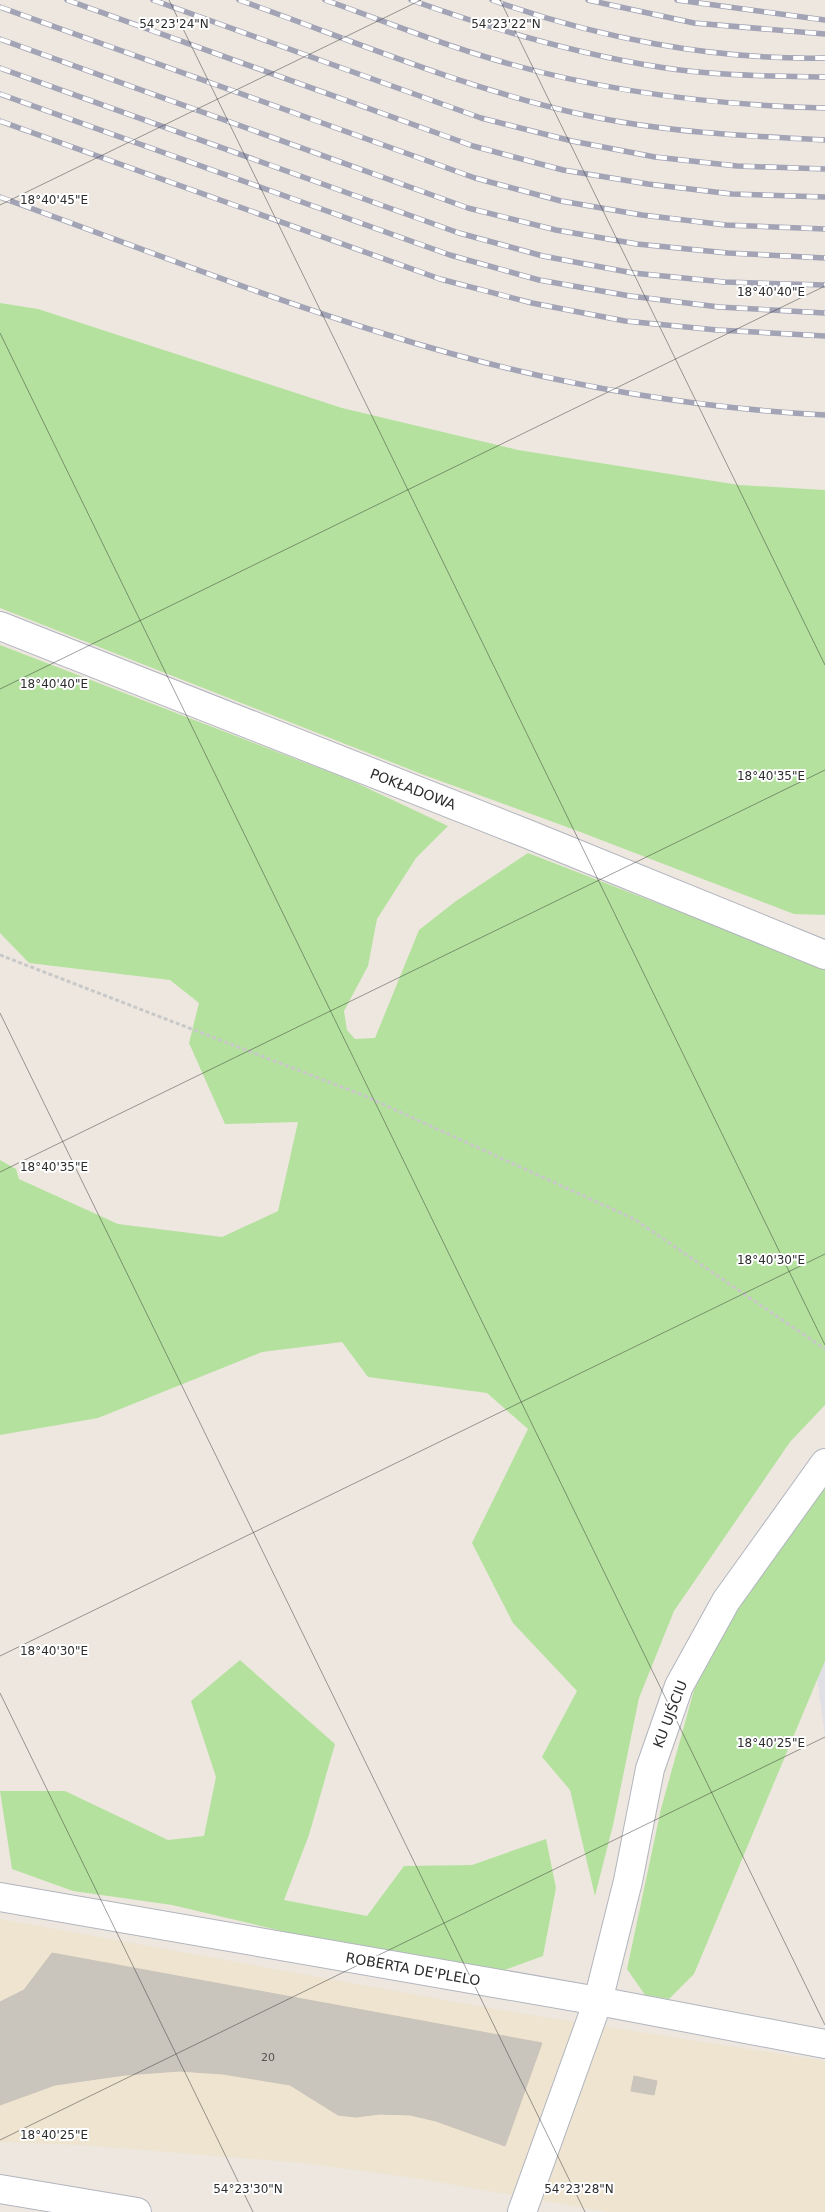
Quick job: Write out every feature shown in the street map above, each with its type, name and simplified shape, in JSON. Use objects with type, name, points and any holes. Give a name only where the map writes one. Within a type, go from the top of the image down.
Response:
[{"type":"street","name":"POKŁADOWA","points":[[0,626],[530,834],[825,954]]},
{"type":"street","name":"KU UJŚCIU","points":[[522,2212],[598,2000],[628,1880],[650,1769],[678,1686],[726,1601],[825,1463]]},
{"type":"street","name":"ROBERTA DE'PLELO","points":[[0,1897],[598,2000],[825,2044]]},
{"type":"street","points":[[0,2189],[137,2212]]},
{"type":"path","points":[[0,955],[364,1096],[634,1218],[825,1349]]},
{"type":"shaded area","points":[[825,1588],[825,1736],[808,1610]]},
{"type":"shaded area","points":[[0,1919],[500,2010],[825,2061],[825,2212],[607,2212],[421,2179],[304,2163],[81,2145],[0,2142]]},
{"type":"green space","points":[[0,303],[38,309],[342,408],[518,450],[739,485],[825,490],[825,915],[794,914],[575,830],[424,775],[0,608]]},
{"type":"green space","points":[[0,645],[350,780],[448,826],[416,858],[377,919],[368,966],[344,1011],[347,1030],[355,1039],[375,1038],[419,930],[456,901],[528,853],[825,968],[825,1405],[790,1442],[674,1611],[639,1698],[613,1825],[595,1896],[570,1790],[542,1757],[577,1691],[513,1623],[472,1543],[528,1429],[487,1393],[368,1377],[342,1342],[262,1352],[98,1418],[0,1435],[0,1160],[16,1169],[19,1179],[118,1224],[222,1237],[278,1211],[298,1122],[225,1124],[189,1043],[199,1003],[170,980],[29,963],[0,933]]},
{"type":"green space","points":[[825,1478],[825,1661],[694,1974],[669,1999],[645,1995],[627,1969],[661,1809],[694,1690],[729,1618]]},
{"type":"green space","points":[[240,1660],[335,1744],[309,1835],[284,1900],[367,1916],[404,1866],[472,1865],[546,1839],[556,1888],[543,1956],[494,1974],[320,1940],[172,1905],[73,1891],[12,1869],[0,1791],[65,1791],[168,1840],[204,1836],[216,1777],[191,1701]]},
{"type":"building","points":[[52,1953],[542,2043],[505,2146],[436,2121],[410,2115],[380,2114],[356,2117],[338,2115],[290,2085],[223,2074],[179,2071],[125,2075],[55,2085],[0,2105],[0,2002],[24,1990]]},
{"type":"building","points":[[634,2076],[657,2081],[654,2095],[631,2091]]},
{"type":"railway","points":[[67,0],[473,146],[563,170],[648,184],[732,194],[825,197]]},
{"type":"railway","points":[[153,0],[481,118],[572,141],[655,157],[737,166],[825,169]]},
{"type":"railway","points":[[239,0],[450,77],[493,91],[580,114],[671,129],[733,135],[825,140]]},
{"type":"railway","points":[[325,0],[466,51],[569,79],[696,100],[825,108]]},
{"type":"railway","points":[[411,0],[533,39],[595,55],[659,67],[742,75],[825,77]]},
{"type":"railway","points":[[492,0],[573,25],[614,36],[656,44],[740,55],[825,58]]},
{"type":"railway","points":[[588,0],[694,23],[825,34]]},
{"type":"railway","points":[[677,0],[825,20]]},
{"type":"railway","points":[[0,7],[475,178],[561,201],[642,215],[726,225],[825,229]]},
{"type":"railway","points":[[0,39],[468,208],[556,230],[637,244],[728,253],[825,258]]},
{"type":"railway","points":[[0,68],[459,233],[543,256],[633,273],[724,282],[825,285]]},
{"type":"railway","points":[[0,94],[450,255],[539,280],[630,296],[719,307],[825,313]]},
{"type":"railway","points":[[0,121],[440,279],[532,303],[625,321],[717,330],[825,336]]},
{"type":"railway","points":[[0,197],[336,319],[493,365],[658,398],[769,411],[825,415]]}]
